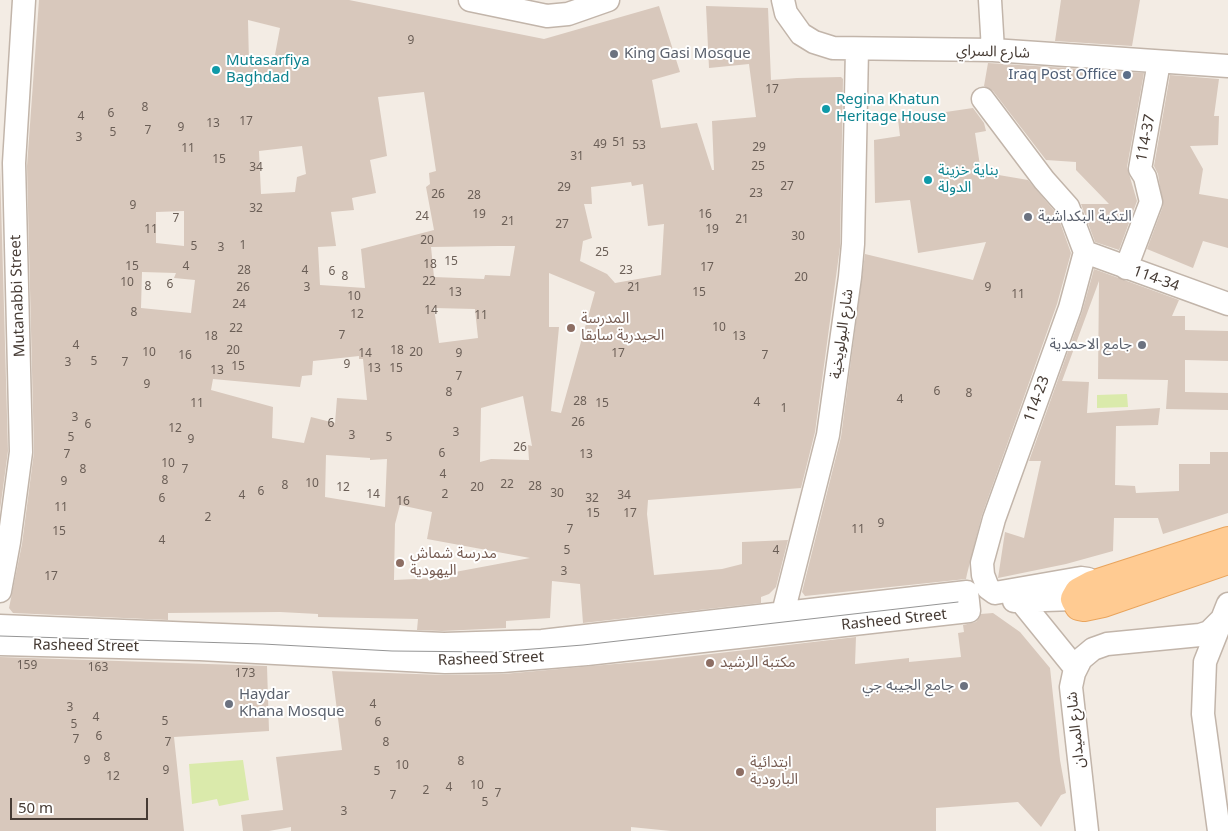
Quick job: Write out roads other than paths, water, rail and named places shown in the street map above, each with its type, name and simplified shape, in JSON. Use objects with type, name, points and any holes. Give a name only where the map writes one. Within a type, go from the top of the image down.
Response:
[{"type":"main road","points":[[1228,541],[1083,592],[1079,606],[1091,606],[1228,560]]},
{"type":"street","name":"Mutanabbi Street","points":[[0,591],[12,524],[21,452],[14,163],[24,0]]},
{"type":"street","points":[[470,0],[547,16],[568,14],[608,0]]},
{"type":"street","name":"شارع السراي","points":[[783,0],[793,25],[808,38],[833,48],[993,50],[1228,66]]},
{"type":"street","points":[[990,0],[993,50]]},
{"type":"street","name":"شارع البولويخية","points":[[783,613],[828,435],[848,287],[853,244],[857,49]]},
{"type":"street","name":"114-37","points":[[1126,268],[1151,202],[1145,177],[1140,168],[1159,62]]},
{"type":"street","points":[[982,99],[1044,180],[1068,207],[1085,252]]},
{"type":"street","name":"114-34","points":[[1085,252],[1228,304]]},
{"type":"street","name":"114-23","points":[[1083,592],[1088,579],[1081,578],[1019,595],[995,593],[988,588],[983,575],[982,563],[994,519],[1070,308],[1085,252]]},
{"type":"street","name":"Rasheed Street","points":[[0,626],[452,644],[542,640],[967,592],[969,611],[597,653],[502,660],[437,661],[200,649],[0,644]]},
{"type":"street","points":[[1019,595],[1076,669]]},
{"type":"street","name":"Rasheed Street","points":[[968,601],[1019,595]]},
{"type":"street","name":"شارع الميدان","points":[[1087,831],[1071,687],[1081,659],[1093,649],[1108,644],[1200,635],[1209,632],[1224,612]]},
{"type":"street","name":"شارع الميدان","points":[[1219,831],[1204,714],[1205,662],[1224,612]]},
{"type":"tram line","points":[[0,636],[263,644],[392,651],[495,652],[583,645],[958,602]]},
{"type":"place","name":"King Gasi Mosque","points":[[614,54]]},
{"type":"place","name":"Mutasarfiya Baghdad","points":[[216,70]]},
{"type":"place","name":"Iraq Post Office","points":[[1127,75]]},
{"type":"place","name":"Regina Khatun Heritage House","points":[[826,109]]},
{"type":"place","name":"بناية خزينة الدولة","points":[[928,180]]},
{"type":"place","name":"التكية البكداشية","points":[[1028,217]]},
{"type":"place","name":"المدرسة الحيدرية سابقا","points":[[571,328]]},
{"type":"place","name":"جامع الاحمدية","points":[[1142,345]]},
{"type":"place","name":"مدرسة شماش اليهودية","points":[[400,563]]},
{"type":"place","name":"مكتبة الرشيد","points":[[710,663]]},
{"type":"place","name":"جامع الجيبه جي","points":[[964,686]]},
{"type":"place","name":"Haydar Khana Mosque","points":[[229,704]]},
{"type":"place","name":"ابتدائية البارودية","points":[[740,772]]}]
